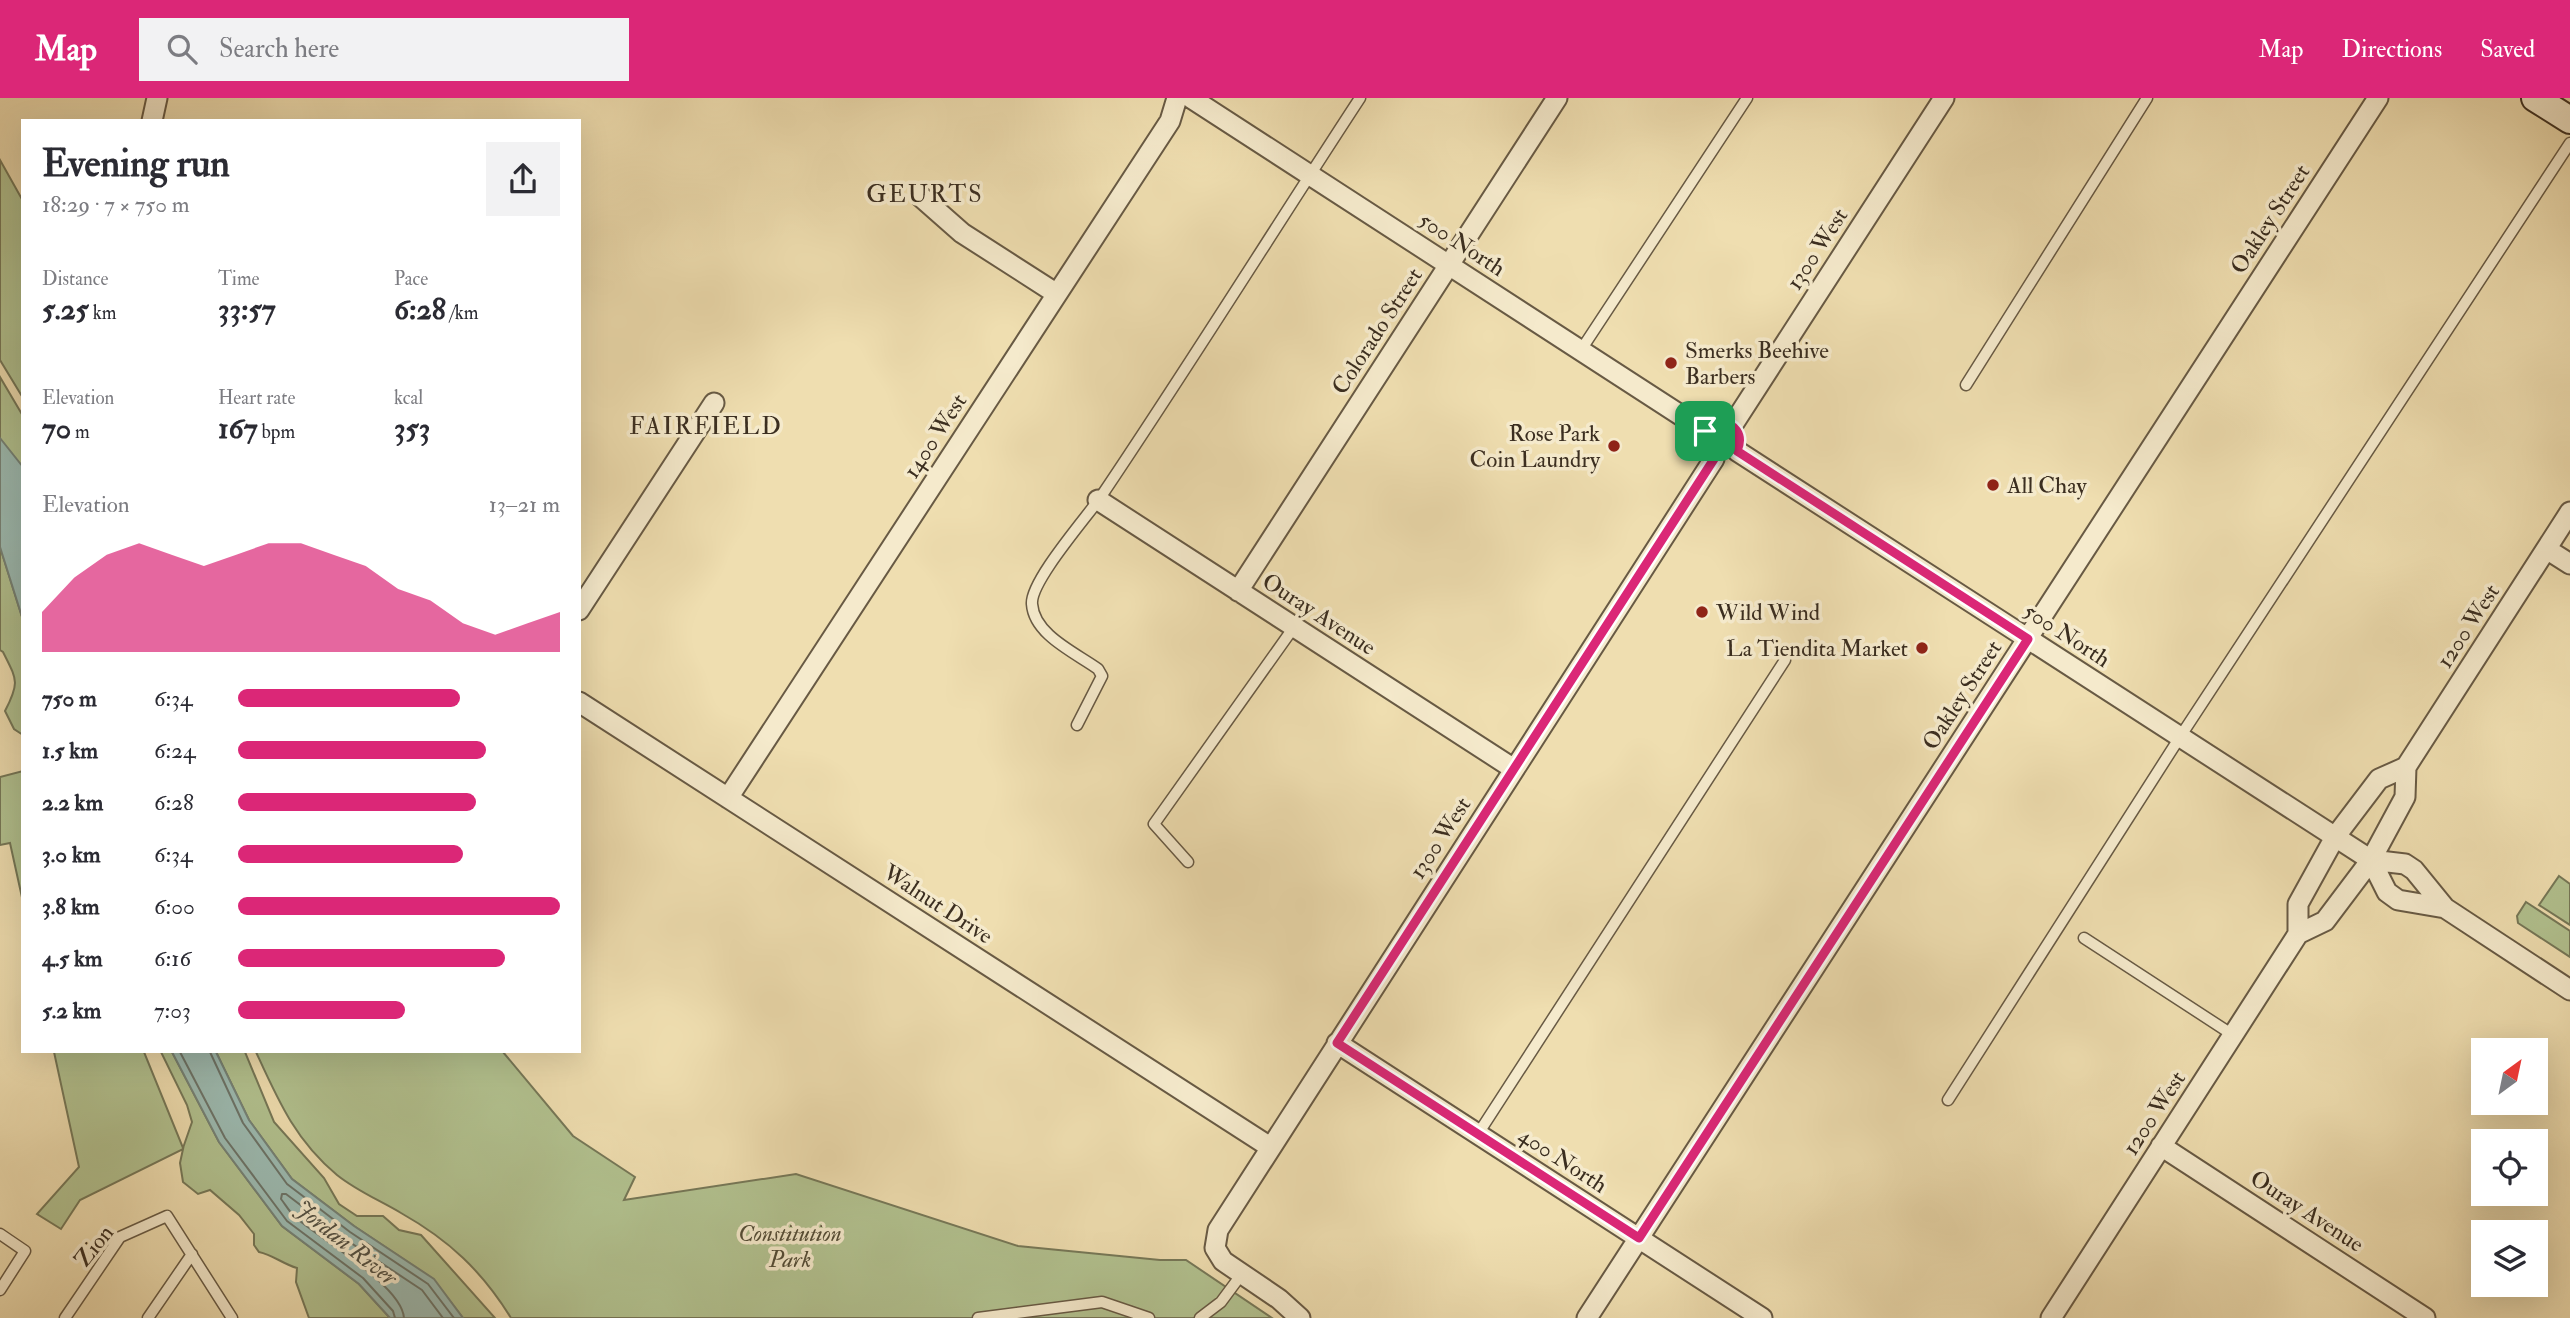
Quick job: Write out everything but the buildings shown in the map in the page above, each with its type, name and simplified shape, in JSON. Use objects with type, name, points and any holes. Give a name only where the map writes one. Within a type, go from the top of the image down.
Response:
[{"type":"main road","points":[[2535,98],[2570,120]]},
{"type":"street","points":[[152,119],[157,98]]},
{"type":"street","name":"1400 West","points":[[728,798],[1170,121],[1177,98]]},
{"type":"street","name":"500 North","points":[[1191,98],[1705,431]]},
{"type":"street","name":"Colorado Street","points":[[1238,591],[1557,98]]},
{"type":"street","name":"1300 West","points":[[1732,426],[1944,98]]},
{"type":"street","name":"Oakley Street","points":[[1587,1318],[2378,98]]},
{"type":"street","points":[[920,196],[962,233],[1057,294]]},
{"type":"street","points":[[581,607],[714,403]]},
{"type":"street","points":[[1718,423],[1732,426],[1740,440],[1737,451],[1728,459],[1714,459],[1703,447],[1705,431],[1718,423]]},
{"type":"street","name":"500 North","points":[[1737,451],[2371,860],[2405,864],[2414,870],[2445,908],[2570,990]]},
{"type":"street","name":"1300 West","points":[[1241,1275],[1223,1262],[1215,1248],[1215,1239],[1223,1221],[1714,459]]},
{"type":"street","name":"Ouray Avenue","points":[[1098,500],[1514,769]]},
{"type":"street","name":"1200 West","points":[[2051,1318],[2298,934],[2325,921],[2371,860],[2405,797],[2406,767],[2570,512]]},
{"type":"street","points":[[2547,550],[2570,564]]},
{"type":"street","name":"Walnut Drive","points":[[581,703],[1270,1147]]},
{"type":"street","name":"1200 West","points":[[2298,934],[2298,904],[2336,837],[2379,779],[2406,767]]},
{"type":"street","name":"500 North","points":[[2371,860],[2387,892],[2398,900],[2445,908]]},
{"type":"street","name":"400 North","points":[[1337,1043],[1762,1318]]},
{"type":"street","name":"Ouray Avenue","points":[[2161,1146],[2425,1318]]},
{"type":"street","points":[[1241,1275],[1279,1299],[1300,1318]]},
{"type":"lane","points":[[1077,726],[1101,676],[1098,669],[1048,635],[1034,613],[1031,601],[1043,576],[1098,500],[1360,98]]},
{"type":"lane","points":[[1581,350],[1747,98]]},
{"type":"lane","points":[[1966,385],[2147,98]]},
{"type":"lane","points":[[1948,1100],[2180,737],[2570,143]]},
{"type":"lane","points":[[1188,862],[1154,824],[1294,627]]},
{"type":"lane","points":[[1478,1134],[1785,660]]},
{"type":"lane","points":[[2084,939],[2233,1035]]},
{"type":"lane","name":"Zion","points":[[65,1318],[120,1237],[167,1216],[192,1254]]},
{"type":"lane","points":[[0,1234],[25,1251],[0,1290]]},
{"type":"lane","points":[[148,1318],[192,1254],[232,1318]]},
{"type":"lane","points":[[1200,1318],[1221,1302],[1241,1275]]},
{"type":"lane","points":[[978,1318],[1090,1302],[1112,1305],[1149,1318]]},
{"type":"lane","points":[[217,1318],[225,1307]]},
{"type":"green space","points":[[0,160],[21,197],[21,395],[0,360]]},
{"type":"green space","points":[[0,377],[21,413],[21,465],[0,439]]},
{"type":"green space","points":[[0,547],[21,614],[21,734],[14,729],[5,711],[15,681],[8,661],[0,650]]},
{"type":"green space","points":[[21,772],[21,893],[10,843],[0,845],[0,777]]},
{"type":"green space","points":[[2559,876],[2570,884],[2570,925],[2539,905]]},
{"type":"green space","points":[[2526,902],[2570,931],[2570,957],[2518,923],[2517,916]]},
{"type":"green space","points":[[54,1053],[144,1053],[183,1148],[192,1122],[187,1105],[161,1053],[173,1053],[219,1142],[282,1226],[359,1284],[390,1318],[309,1318],[296,1282],[297,1268],[259,1252],[254,1245],[254,1234],[239,1215],[210,1190],[198,1194],[183,1182],[180,1163],[183,1149],[80,1200],[61,1229],[37,1214],[79,1167]]},
{"type":"green space","points":[[216,1053],[245,1053],[274,1122],[324,1178],[339,1204],[357,1216],[383,1216],[399,1230],[421,1235],[495,1318],[463,1318],[433,1279],[354,1226],[292,1179],[249,1120]]},
{"type":"green space","name":"Constitution Park","points":[[256,1053],[504,1053],[573,1136],[635,1177],[624,1200],[796,1174],[1018,1246],[1160,1260],[1186,1260],[1272,1318],[511,1318],[476,1271],[449,1246],[418,1223],[352,1186],[322,1162],[289,1118]]},
{"type":"water","points":[[0,438],[21,464],[21,614],[0,547]]},
{"type":"water","name":"Jordan River","points":[[173,1053],[216,1053],[249,1120],[292,1179],[354,1226],[434,1279],[463,1318],[390,1318],[359,1284],[282,1226],[219,1142]]},
{"type":"place","name":"Smerks Beehive Barbers","points":[[1671,363]]},
{"type":"place","name":"Rose Park Coin Laundry","points":[[1614,446]]},
{"type":"place","name":"All Chay","points":[[1993,485]]},
{"type":"place","name":"Wild Wind","points":[[1702,612]]},
{"type":"place","name":"La Tiendita Market","points":[[1922,648]]},
{"type":"district","name":"GEURTS","points":[[925,194]]},
{"type":"district","name":"FAIRFIELD","points":[[706,426]]},
{"type":"route","points":[[1718,423],[1730,424],[1735,428],[1740,440],[1737,451],[2028,639],[1639,1238],[1337,1043],[1714,459],[1703,447],[1705,431],[1718,423]]}]
